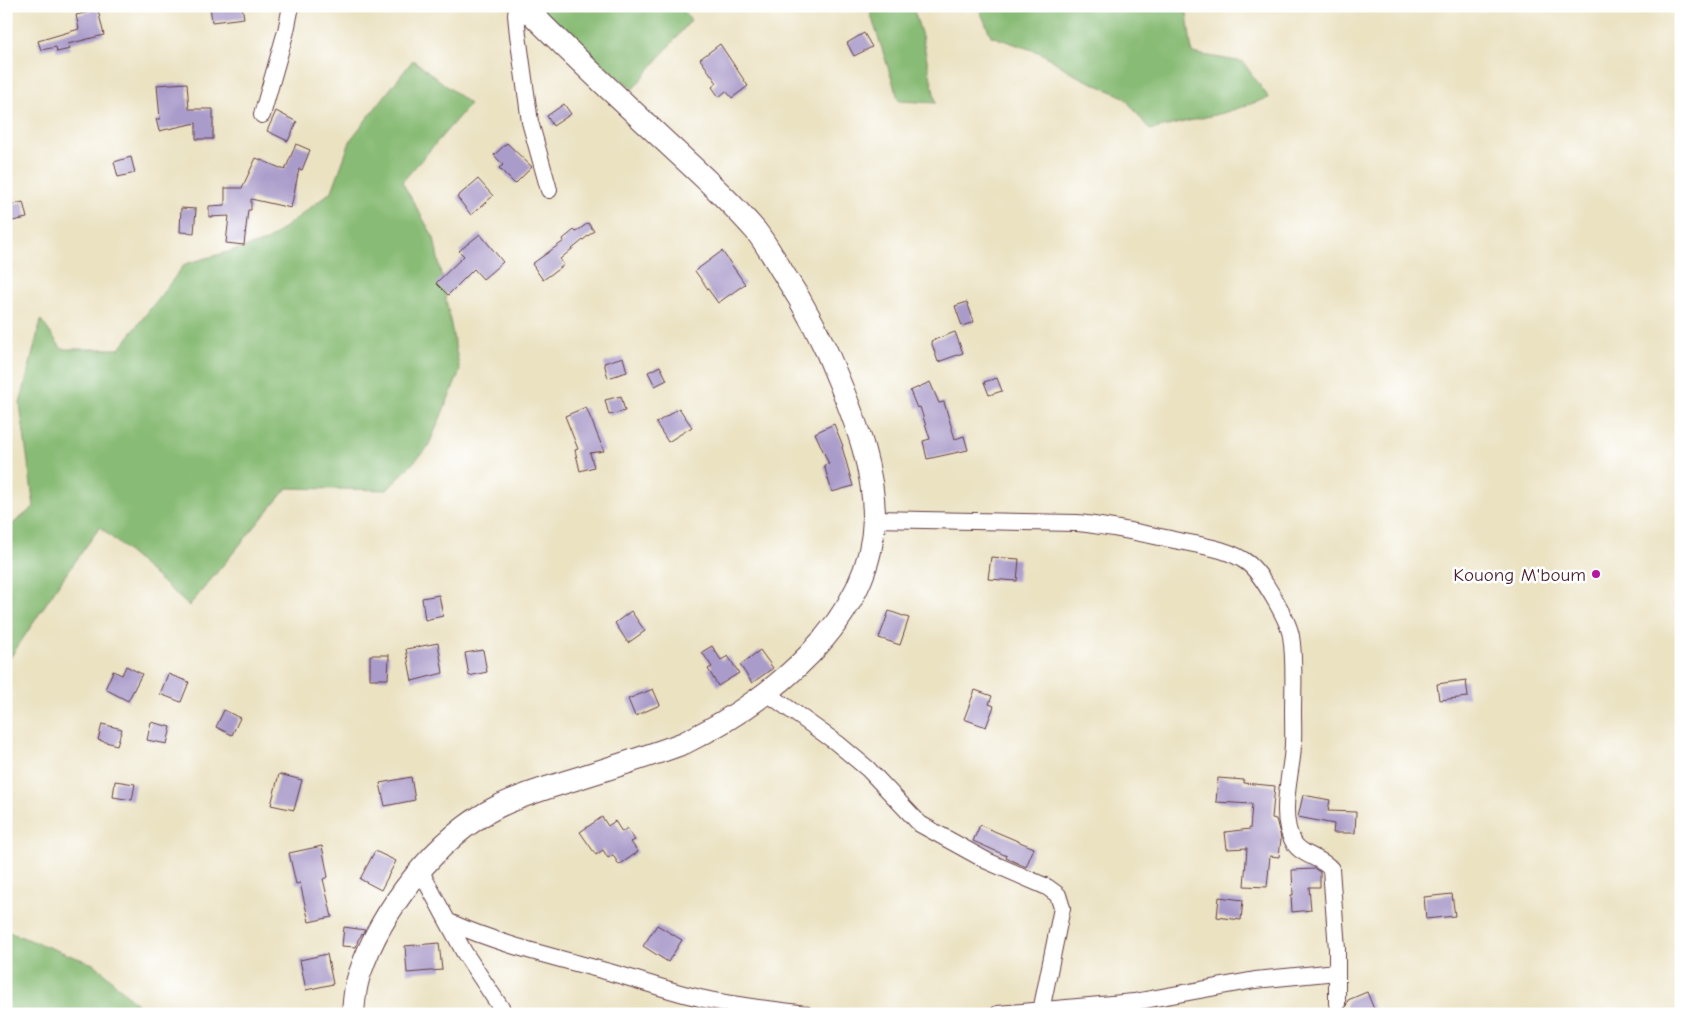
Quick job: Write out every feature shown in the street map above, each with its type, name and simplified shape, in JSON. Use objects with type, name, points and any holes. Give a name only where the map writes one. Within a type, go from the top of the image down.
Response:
[{"type":"street","points":[[262,115],[286,31],[291,6]]},
{"type":"street","points":[[518,6],[516,15],[518,35],[530,122],[549,190]]},
{"type":"street","points":[[352,1014],[355,993],[366,957],[397,900],[420,870],[443,846],[459,832],[496,807],[525,795],[684,744],[767,694],[811,652],[838,621],[855,593],[868,558],[874,519],[870,472],[863,443],[831,359],[802,302],[763,240],[745,219],[712,185],[572,54],[524,6]]},
{"type":"street","points":[[874,519],[1103,525],[1206,546],[1250,564],[1270,591],[1291,634],[1294,676],[1292,755],[1286,800],[1287,824],[1293,842],[1300,849],[1331,869],[1335,908],[1336,1004]]},
{"type":"street","points":[[767,694],[837,743],[868,769],[920,824],[987,862],[1047,887],[1058,895],[1062,908],[1041,1011]]},
{"type":"street","points":[[420,870],[464,952],[505,1014]]},
{"type":"street","points":[[449,922],[507,945],[675,992],[728,1004],[805,1014]]},
{"type":"street","points":[[998,1014],[1134,1002],[1256,980],[1336,972]]},
{"type":"green space","points":[[538,6],[679,6],[691,20],[633,89],[587,51]]},
{"type":"green space","points":[[868,6],[931,6],[914,11],[922,36],[936,103],[899,101]]},
{"type":"green space","points":[[978,6],[1186,6],[1192,53],[1243,62],[1269,98],[1223,113],[1150,130],[1124,97],[1077,76],[1041,53],[991,36]]},
{"type":"green space","points":[[413,60],[470,104],[402,182],[434,238],[460,371],[428,447],[387,490],[287,488],[189,606],[100,527],[59,584],[6,664],[6,529],[34,507],[20,404],[41,320],[62,349],[119,349],[185,264],[267,241],[332,191],[351,139]]},
{"type":"green space","points":[[6,931],[96,965],[147,1014],[6,1014]]},
{"type":"building","points":[[210,6],[242,6],[244,18],[212,22]]},
{"type":"building","points":[[98,10],[104,35],[68,44],[70,49],[57,52],[56,47],[41,50],[38,41],[79,29],[76,15]]},
{"type":"building","points":[[864,33],[872,47],[854,56],[847,43]]},
{"type":"building","points":[[720,44],[748,86],[732,98],[726,91],[719,97],[712,87],[717,83],[700,59]]},
{"type":"building","points":[[187,83],[189,109],[213,109],[213,139],[196,139],[196,123],[159,131],[156,119],[160,119],[157,85]]},
{"type":"building","points":[[564,104],[571,114],[553,126],[547,116]]},
{"type":"building","points":[[276,111],[297,122],[288,141],[267,131]]},
{"type":"building","points":[[507,143],[532,167],[515,184],[499,168],[503,165],[494,155]]},
{"type":"building","points":[[296,144],[310,150],[302,170],[299,169],[291,208],[251,199],[251,210],[248,210],[244,245],[226,243],[229,216],[209,217],[209,206],[225,205],[225,188],[242,188],[256,158],[285,170]]},
{"type":"building","points":[[131,157],[135,173],[118,177],[114,162]]},
{"type":"building","points":[[478,179],[493,196],[471,215],[457,197]]},
{"type":"building","points":[[23,202],[27,218],[8,222],[6,206]]},
{"type":"building","points":[[181,208],[196,209],[194,233],[180,232]]},
{"type":"building","points":[[588,223],[594,231],[560,259],[564,265],[543,280],[532,264],[564,241],[563,239],[574,230],[576,232]]},
{"type":"building","points":[[480,234],[503,262],[483,279],[474,269],[448,295],[436,283],[464,256],[459,251]]},
{"type":"building","points":[[722,251],[745,284],[718,303],[695,271]]},
{"type":"building","points":[[967,302],[974,322],[962,326],[955,306]]},
{"type":"building","points":[[955,332],[963,353],[938,362],[931,341]]},
{"type":"building","points":[[623,357],[627,372],[608,378],[604,363]]},
{"type":"building","points":[[660,366],[667,380],[655,386],[648,372]]},
{"type":"building","points":[[997,378],[1002,391],[989,395],[984,382]]},
{"type":"building","points":[[930,382],[939,403],[944,402],[955,439],[964,436],[968,450],[927,459],[923,441],[930,439],[920,407],[917,408],[910,391]]},
{"type":"building","points":[[621,396],[625,411],[609,415],[605,400]]},
{"type":"building","points":[[586,407],[604,451],[590,453],[594,467],[580,471],[575,450],[578,449],[565,416]]},
{"type":"building","points":[[679,408],[692,427],[668,442],[656,423]]},
{"type":"building","points":[[834,424],[843,446],[853,486],[832,492],[824,465],[829,464],[815,433]]},
{"type":"building","points":[[991,557],[1019,559],[1017,581],[988,579]]},
{"type":"building","points":[[439,595],[443,616],[425,620],[422,598]]},
{"type":"building","points":[[631,611],[645,631],[628,643],[615,623]]},
{"type":"building","points":[[889,611],[909,618],[900,645],[879,638]]},
{"type":"building","points":[[438,643],[443,673],[412,681],[406,649]]},
{"type":"building","points":[[712,646],[721,660],[728,656],[739,673],[718,686],[708,669],[712,667],[702,652]]},
{"type":"building","points":[[483,650],[487,672],[469,676],[465,653]]},
{"type":"building","points":[[760,650],[773,668],[752,683],[740,665]]},
{"type":"building","points":[[370,655],[389,655],[388,679],[370,679]]},
{"type":"building","points":[[126,666],[142,674],[128,701],[105,689],[113,671],[122,675]]},
{"type":"building","points":[[168,674],[189,682],[181,702],[160,694]]},
{"type":"building","points":[[1466,680],[1468,697],[1439,700],[1437,684]]},
{"type":"building","points":[[653,689],[660,705],[635,716],[628,699]]},
{"type":"building","points":[[975,690],[992,696],[989,704],[994,706],[986,727],[964,719]]},
{"type":"building","points":[[224,710],[240,718],[232,735],[216,727]]},
{"type":"building","points":[[151,722],[171,727],[167,744],[147,740]]},
{"type":"building","points":[[102,724],[122,729],[117,745],[98,740]]},
{"type":"building","points":[[279,774],[302,780],[294,810],[271,805]]},
{"type":"building","points":[[411,777],[415,800],[385,806],[380,783]]},
{"type":"building","points":[[1218,778],[1244,780],[1244,783],[1275,786],[1272,818],[1276,819],[1281,838],[1279,857],[1270,856],[1267,887],[1244,886],[1247,848],[1227,849],[1225,832],[1250,829],[1252,804],[1216,802]]},
{"type":"building","points":[[115,781],[135,784],[132,800],[113,797]]},
{"type":"building","points":[[1303,795],[1330,800],[1328,811],[1356,812],[1355,833],[1333,833],[1334,824],[1298,817]]},
{"type":"building","points":[[602,817],[608,826],[615,821],[622,832],[627,828],[635,840],[631,842],[638,852],[619,865],[613,855],[608,858],[603,850],[596,855],[580,832]]},
{"type":"building","points":[[980,825],[1034,848],[1026,867],[1006,858],[1007,856],[973,841]]},
{"type":"building","points":[[322,846],[328,877],[323,879],[332,917],[309,922],[300,883],[296,884],[289,853]]},
{"type":"building","points":[[375,851],[396,861],[381,890],[360,879]]},
{"type":"building","points":[[1315,869],[1320,872],[1320,887],[1309,887],[1311,910],[1292,912],[1292,870]]},
{"type":"building","points":[[1452,894],[1455,916],[1426,919],[1424,897]]},
{"type":"building","points":[[1219,897],[1243,900],[1241,920],[1217,917]]},
{"type":"building","points":[[657,925],[682,940],[668,962],[643,946]]},
{"type":"building","points":[[344,927],[365,930],[358,940],[356,947],[342,946]]},
{"type":"building","points":[[439,943],[442,970],[407,973],[405,946]]},
{"type":"building","points":[[327,954],[333,984],[306,990],[300,960]]},
{"type":"building","points":[[1367,992],[1376,1014],[1338,1014],[1345,1009],[1348,1000]]},
{"type":"place","name":"Kouong M'boum","points":[[1596,574]]}]
